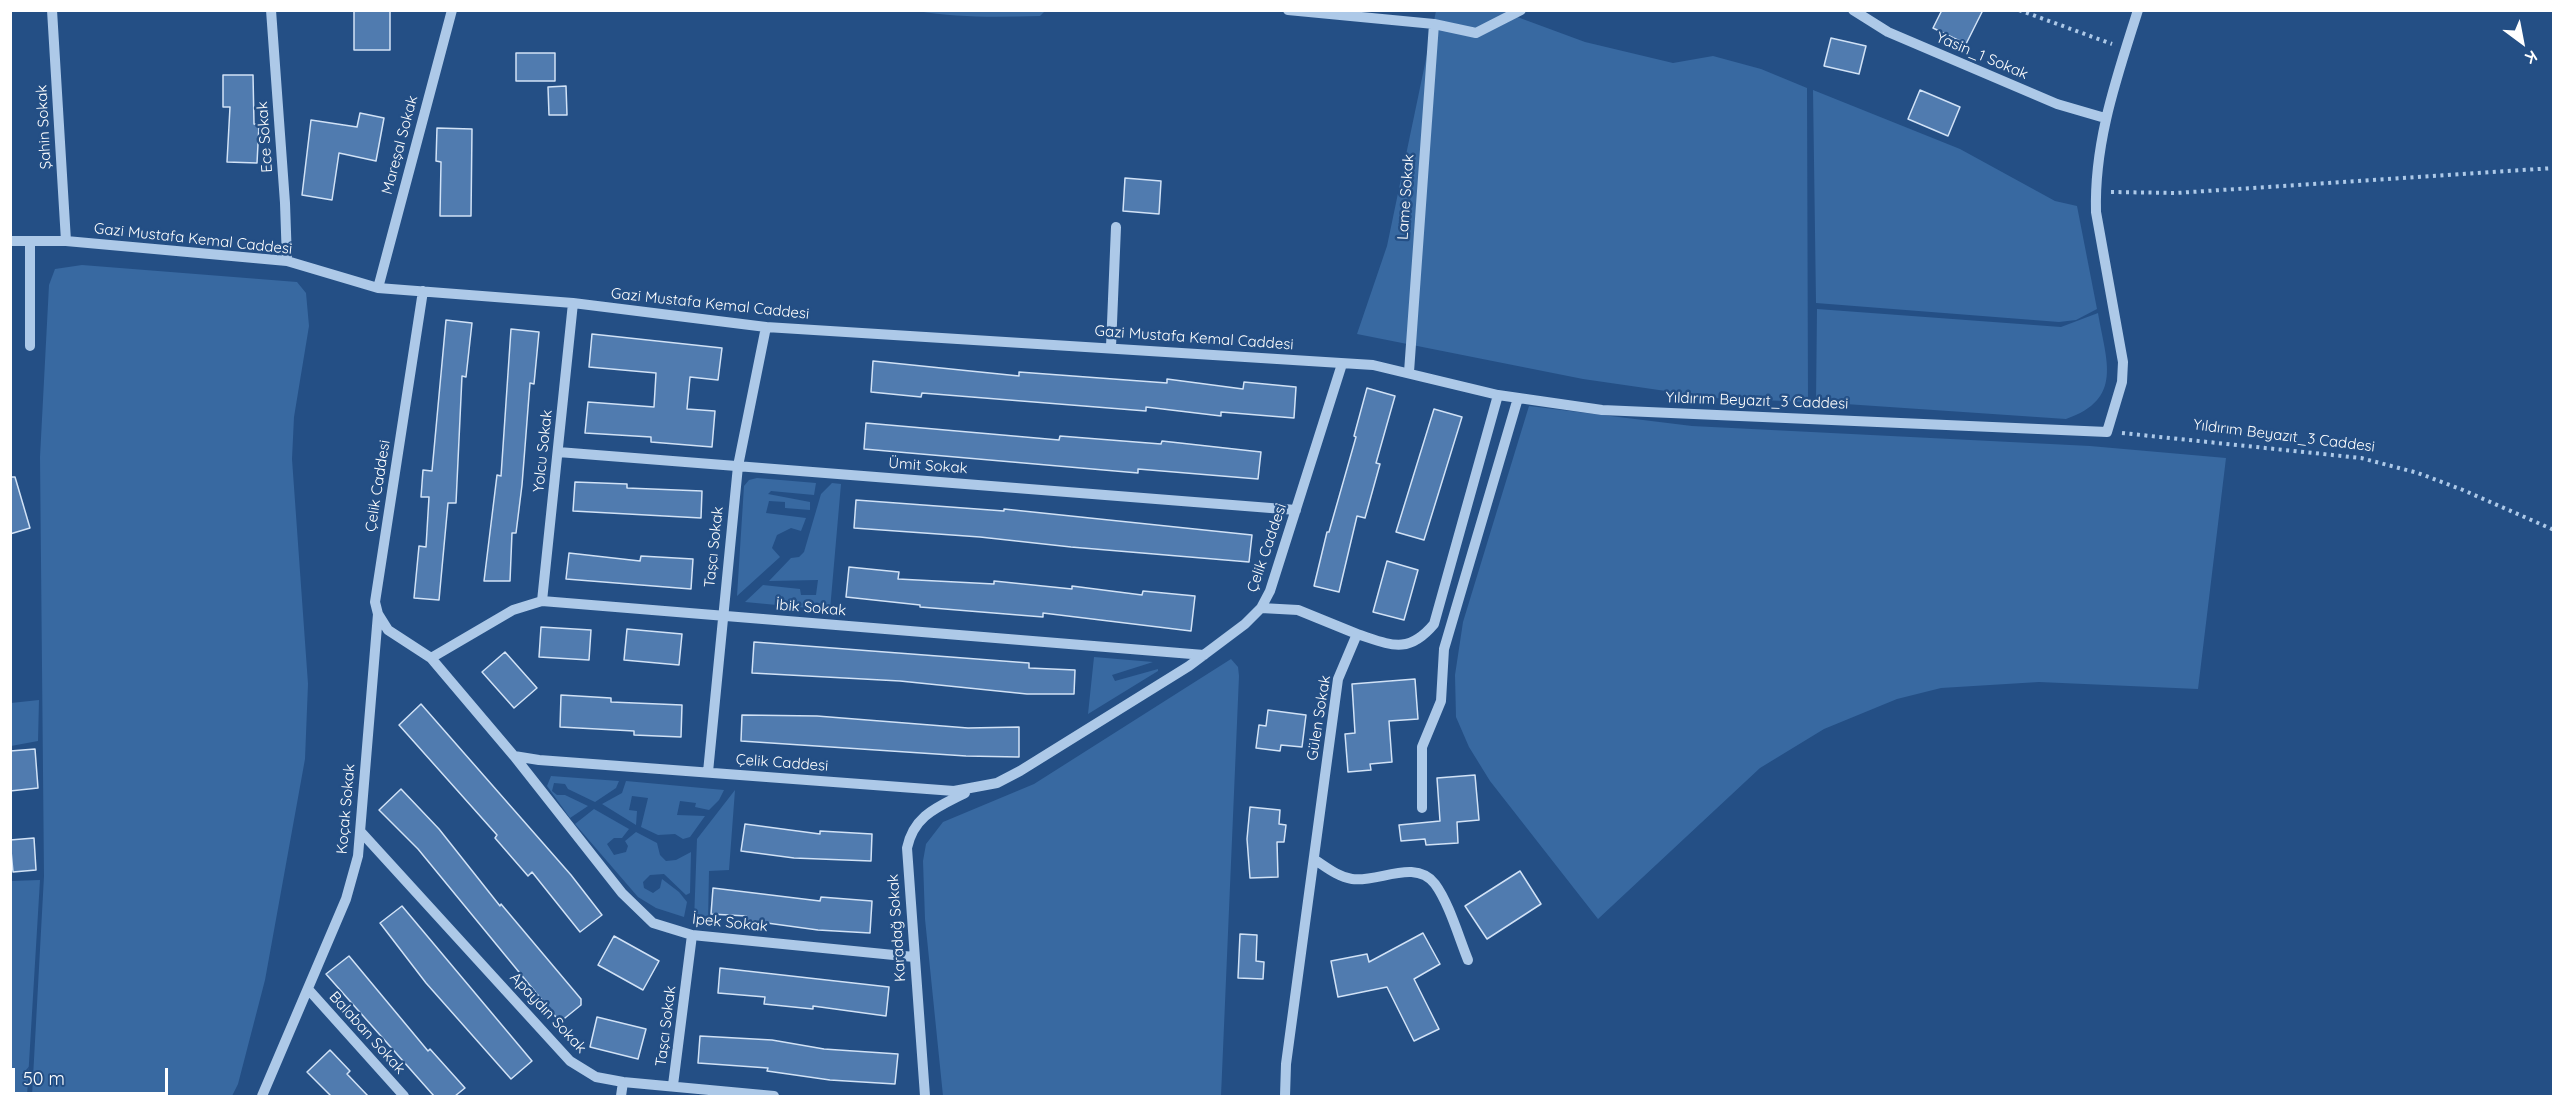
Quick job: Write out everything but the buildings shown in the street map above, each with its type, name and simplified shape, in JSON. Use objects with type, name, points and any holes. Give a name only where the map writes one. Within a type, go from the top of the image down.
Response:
[{"type":"street","name":"Şahin Sokak","points":[[52,10],[66,241]]},
{"type":"street","name":"Ece Sokak","points":[[272,10],[285,203],[286,261]]},
{"type":"street","name":"Mareşal Sokak","points":[[378,288],[452,10]]},
{"type":"street","points":[[1288,10],[1434,24],[1476,33],[1521,10]]},
{"type":"street","name":"Yasin_1 Sokak","points":[[1853,10],[1888,32],[1909,41],[2057,104],[2105,118]]},
{"type":"street","points":[[2107,432],[2122,382],[2123,362],[2112,286],[2096,212],[2096,191],[2105,118],[2138,10]]},
{"type":"street","name":"Lame Sokak","points":[[1409,372],[1434,24]]},
{"type":"street","points":[[1111,347],[1116,227]]},
{"type":"street","name":"Gazi Mustafa Kemal Caddesi","points":[[10,241],[66,241],[286,261],[378,288],[573,303],[766,327],[1111,347],[1342,364],[1373,364],[1409,372]]},
{"type":"street","points":[[30,241],[30,346]]},
{"type":"street","name":"Çelik Caddesi","points":[[378,614],[375,602],[423,291]]},
{"type":"street","name":"Yolcu Sokak","points":[[542,601],[573,303]]},
{"type":"street","name":"Taşcı Sokak","points":[[708,772],[738,466],[766,327]]},
{"type":"street","name":"Çelik Caddesi","points":[[514,756],[954,792],[997,783],[1020,771],[1204,655],[1245,624],[1261,608],[1270,591],[1342,364]]},
{"type":"street","name":"Yıldırım Beyazıt_3 Caddesi","points":[[1409,372],[1498,395],[1602,410],[2107,432]]},
{"type":"street","points":[[1261,608],[1298,610],[1357,634],[1395,646],[1409,644],[1422,637],[1434,624],[1498,395]]},
{"type":"street","points":[[1422,808],[1422,747],[1441,701],[1444,649],[1518,398]]},
{"type":"street","name":"Ümit Sokak","points":[[558,452],[1296,510]]},
{"type":"street","name":"İbik Sokak","points":[[431,658],[513,610],[542,601],[1204,655]]},
{"type":"street","points":[[378,614],[388,630],[431,658],[514,756]]},
{"type":"street","name":"Koçak Sokak","points":[[262,1096],[346,898],[358,856],[378,614]]},
{"type":"street","name":"Gülen Sokak","points":[[1285,1096],[1286,1064],[1315,860],[1336,688],[1357,634]]},
{"type":"street","name":"İpek Sokak","points":[[514,756],[640,913],[660,926],[692,935],[914,957]]},
{"type":"street","name":"Karadağ Sokak","points":[[925,1096],[907,848],[918,820],[927,812],[971,790]]},
{"type":"street","name":"Apaydın Sokak","points":[[361,832],[570,1061],[583,1071],[597,1077],[623,1082],[774,1096]]},
{"type":"street","points":[[1315,860],[1338,875],[1353,879],[1411,871],[1425,874],[1440,893],[1468,960]]},
{"type":"street","name":"Taşcı Sokak","points":[[673,1085],[692,935]]},
{"type":"street","name":"Balaban Sokak","points":[[308,989],[404,1096]]},
{"type":"street","points":[[621,1096],[623,1082]]},
{"type":"path","points":[[2019,10],[2126,49]]},
{"type":"path","points":[[2096,191],[2176,193],[2553,168]]},
{"type":"path","name":"Yıldırım Beyazıt_3 Caddesi","points":[[2107,432],[2361,458],[2418,473],[2454,486],[2553,530]]},
{"type":"shaded area","points":[[917,11],[1045,11],[1040,16],[993,17]]},
{"type":"shaded area","points":[[1436,11],[1501,11],[1585,42],[1673,63],[1713,56],[1761,69],[1807,88],[1808,402],[1714,398],[1583,379],[1357,334],[1387,246]]},
{"type":"shaded area","points":[[1813,90],[1960,149],[2055,201],[2077,206],[2097,309],[2076,320],[2059,322],[1816,303]]},
{"type":"shaded area","points":[[82,265],[297,282],[306,293],[309,326],[294,417],[292,459],[308,684],[305,759],[265,980],[238,1084],[232,1096],[32,1096],[44,876],[40,457],[49,285],[55,269]]},
{"type":"shaded area","points":[[1817,309],[2061,327],[2098,313],[2107,362],[2104,389],[2097,401],[2084,411],[2066,419],[1816,402]]},
{"type":"shaded area","points":[[1529,406],[1692,426],[2090,446],[2226,458],[2198,689],[2039,682],[1941,688],[1897,699],[1824,729],[1760,768],[1598,919],[1490,781],[1469,747],[1456,717],[1455,675],[1463,622]]},
{"type":"shaded area","points":[[757,478],[816,483],[814,495],[771,491],[768,494],[810,502],[810,510],[785,508],[785,502],[769,501],[766,513],[806,518],[801,531],[791,528],[777,535],[772,548],[780,557],[737,596],[744,486],[749,480]]},
{"type":"shaded area","points":[[832,483],[841,484],[830,610],[745,602],[763,585],[800,589],[801,595],[816,595],[818,580],[769,581],[791,558],[799,557],[804,552],[821,494]]},
{"type":"shaded area","points":[[1094,657],[1153,662],[1112,675],[1115,681],[1158,669],[1158,671],[1088,714]]},
{"type":"shaded area","points":[[1231,659],[1238,667],[1239,676],[1221,1096],[943,1096],[925,919],[923,861],[926,844],[943,822],[1034,784]]},
{"type":"shaded area","points":[[39,700],[38,741],[11,746],[11,703]]},
{"type":"shaded area","points":[[551,776],[619,781],[616,788],[595,802],[568,789],[565,784],[554,783],[552,791],[557,795],[565,795],[588,806],[570,818],[547,786]]},
{"type":"shaded area","points":[[626,781],[724,790],[719,800],[709,810],[695,807],[696,803],[680,801],[677,815],[705,816],[690,837],[683,839],[675,834],[658,835],[641,827],[648,798],[632,796],[629,810],[637,811],[636,825],[602,804],[622,793]]},
{"type":"shaded area","points":[[735,790],[729,870],[709,871],[708,923],[694,921],[697,839]]},
{"type":"shaded area","points":[[594,809],[629,829],[622,838],[614,838],[607,844],[614,855],[626,852],[628,846],[625,841],[636,832],[657,843],[660,855],[666,861],[676,860],[691,852],[690,893],[686,895],[664,874],[650,875],[643,882],[644,888],[653,893],[660,888],[662,879],[679,892],[687,902],[684,917],[656,908],[638,897],[575,824]]},
{"type":"shaded area","points":[[40,880],[27,1096],[11,1096],[11,881]]}]
